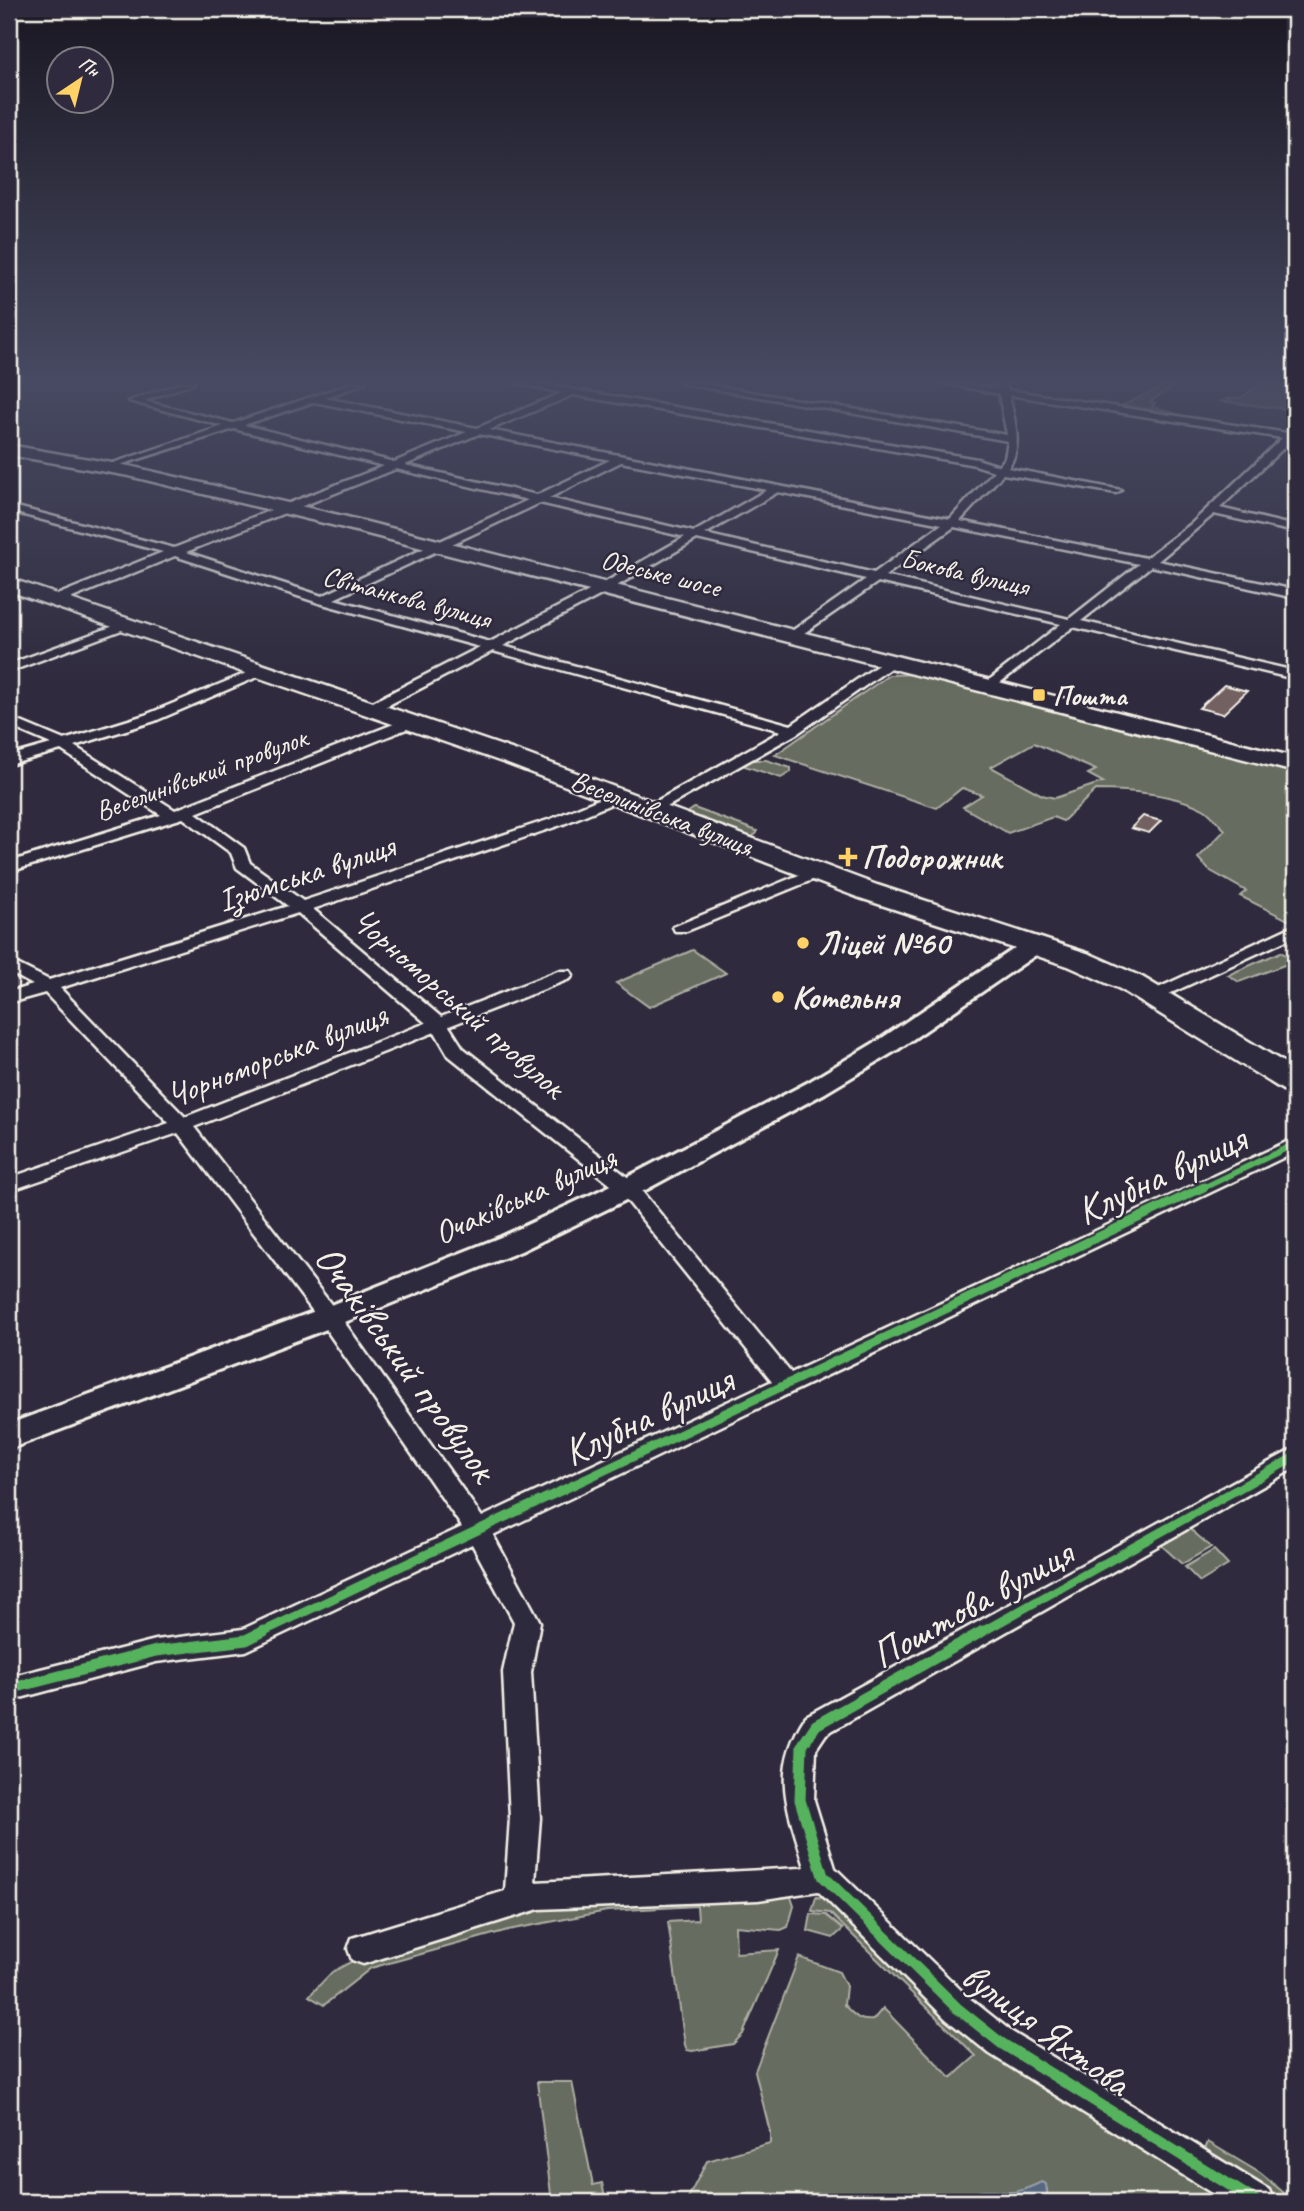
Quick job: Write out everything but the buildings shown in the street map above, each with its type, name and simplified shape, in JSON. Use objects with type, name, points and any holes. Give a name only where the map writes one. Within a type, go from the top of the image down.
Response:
[{"type":"highway","name":"Одеське шосе","points":[[192,486],[606,588],[1295,765]]},
{"type":"highway","name":"Веселинівська вулиця","points":[[9,584],[618,796],[816,873],[1102,969],[1152,995],[1295,1083]]},
{"type":"street","points":[[56,600],[344,486]]},
{"type":"street","name":"Бокова вулиця","points":[[486,486],[1289,673]]},
{"type":"street","points":[[323,600],[442,547],[564,486]]},
{"type":"street","points":[[768,486],[1295,594]]},
{"type":"street","points":[[794,636],[953,523],[987,486]]},
{"type":"street","points":[[1094,486],[1116,490]]},
{"type":"street","points":[[989,687],[1212,510],[1238,486]]},
{"type":"street","points":[[370,709],[606,588],[778,488]]},
{"type":"street","name":"Світанкова вулиця","points":[[9,508],[175,552],[323,600],[793,730]]},
{"type":"street","points":[[1212,510],[1295,529]]},
{"type":"street","points":[[9,668],[129,625]]},
{"type":"street","points":[[1289,673],[1295,656]]},
{"type":"street","points":[[653,809],[793,730],[892,662]]},
{"type":"street","points":[[9,761],[149,718],[264,671]]},
{"type":"street","name":"Чорноморський провулок","points":[[9,721],[44,734],[238,851],[243,865],[301,907],[440,1026],[456,1052],[628,1188],[787,1384]]},
{"type":"street","name":"Веселинівський провулок","points":[[9,867],[179,814],[409,723]]},
{"type":"street","name":"Ізюмська вулиця","points":[[9,998],[301,907],[556,822],[618,796]]},
{"type":"street","points":[[681,927],[816,873]]},
{"type":"street","points":[[1152,995],[1295,930]]},
{"type":"street","name":"Очаківська вулиця","points":[[9,1437],[329,1317],[511,1244],[628,1188],[888,1045],[1035,945]]},
{"type":"street","name":"Очаківський провулок","points":[[9,965],[48,986],[182,1125],[329,1317],[477,1529],[527,1622],[517,1672],[525,1818],[519,1900]]},
{"type":"street","name":"Чорноморська вулиця","points":[[9,1185],[182,1125],[440,1026],[564,975]]},
{"type":"street","name":"Клубна вулиця","points":[[9,1689],[156,1651],[246,1640],[1295,1144]]},
{"type":"street","name":"Поштова вулиця","points":[[823,1875],[800,1800],[799,1769],[802,1746],[816,1725],[1295,1457]]},
{"type":"street","points":[[363,1950],[539,1895],[758,1886],[800,1882],[823,1875]]},
{"type":"street","name":"вулиця Яхтова","points":[[823,1875],[957,2008],[1001,2043],[1257,2202]]},
{"type":"green space","points":[[917,674],[1295,769],[1295,919],[1290,921],[1240,896],[1246,891],[1209,870],[1198,858],[1225,830],[1205,810],[1181,800],[1137,792],[1096,790],[1063,821],[1053,817],[1008,833],[963,807],[982,795],[962,788],[937,808],[775,755],[889,675]],"holes":[[[1034,743],[1096,770],[1088,774],[1103,782],[1055,798],[1042,795],[991,767]]]},
{"type":"green space","points":[[746,760],[766,760],[791,768],[791,772],[781,778],[739,764]]},
{"type":"green space","points":[[694,808],[757,833],[752,837],[687,813]]},
{"type":"green space","points":[[693,950],[726,973],[649,1007],[616,983]]},
{"type":"green space","points":[[1281,952],[1295,961],[1239,982],[1228,975]]},
{"type":"green space","points":[[1190,1529],[1211,1547],[1182,1564],[1161,1545]]},
{"type":"green space","points":[[1214,1550],[1228,1565],[1200,1582],[1185,1567]]},
{"type":"green space","points":[[790,1894],[794,1906],[788,1927],[781,1930],[735,1926],[736,1953],[779,1950],[743,2034],[733,2044],[692,2051],[687,2050],[685,2045],[668,1922],[698,1920],[697,1906],[607,1911],[508,1930],[371,1968],[324,2005],[309,1996],[332,1972],[369,1952],[500,1911]]},
{"type":"green space","points":[[816,1897],[830,1899],[1120,2127],[1242,2202],[1048,2202],[1047,2189],[1042,2182],[1017,2191],[982,2192],[966,2202],[686,2202],[707,2161],[770,2143],[770,2132],[755,2071],[799,1957],[839,1972],[846,1986],[844,2005],[851,2012],[860,2019],[873,2020],[883,2008],[951,2078],[976,2056],[830,1913],[812,1911]]},
{"type":"green space","points":[[811,1914],[826,1915],[843,1929],[833,1938],[808,1931]]},
{"type":"green space","points":[[537,2082],[572,2082],[593,2185],[602,2183],[606,2202],[552,2202]]},
{"type":"green space","points":[[1208,2142],[1260,2173],[1295,2202],[1280,2202],[1203,2154]]},
{"type":"water","points":[[1042,2182],[1046,2184],[1048,2202],[966,2202],[971,2196],[982,2191],[1014,2192]]},
{"type":"cycle path","points":[[9,1689],[156,1651],[246,1640],[1295,1144]]},
{"type":"cycle path","points":[[1257,2202],[1001,2043],[957,2008],[823,1876],[800,1800],[799,1769],[802,1746],[816,1725],[1295,1457]]},
{"type":"place","name":"Пошта","points":[[1039,695]]},
{"type":"place","name":"Подорожник","points":[[848,857]]},
{"type":"place","name":"Ліцей №60","points":[[803,943]]},
{"type":"place","name":"Котельня","points":[[778,997]]}]
